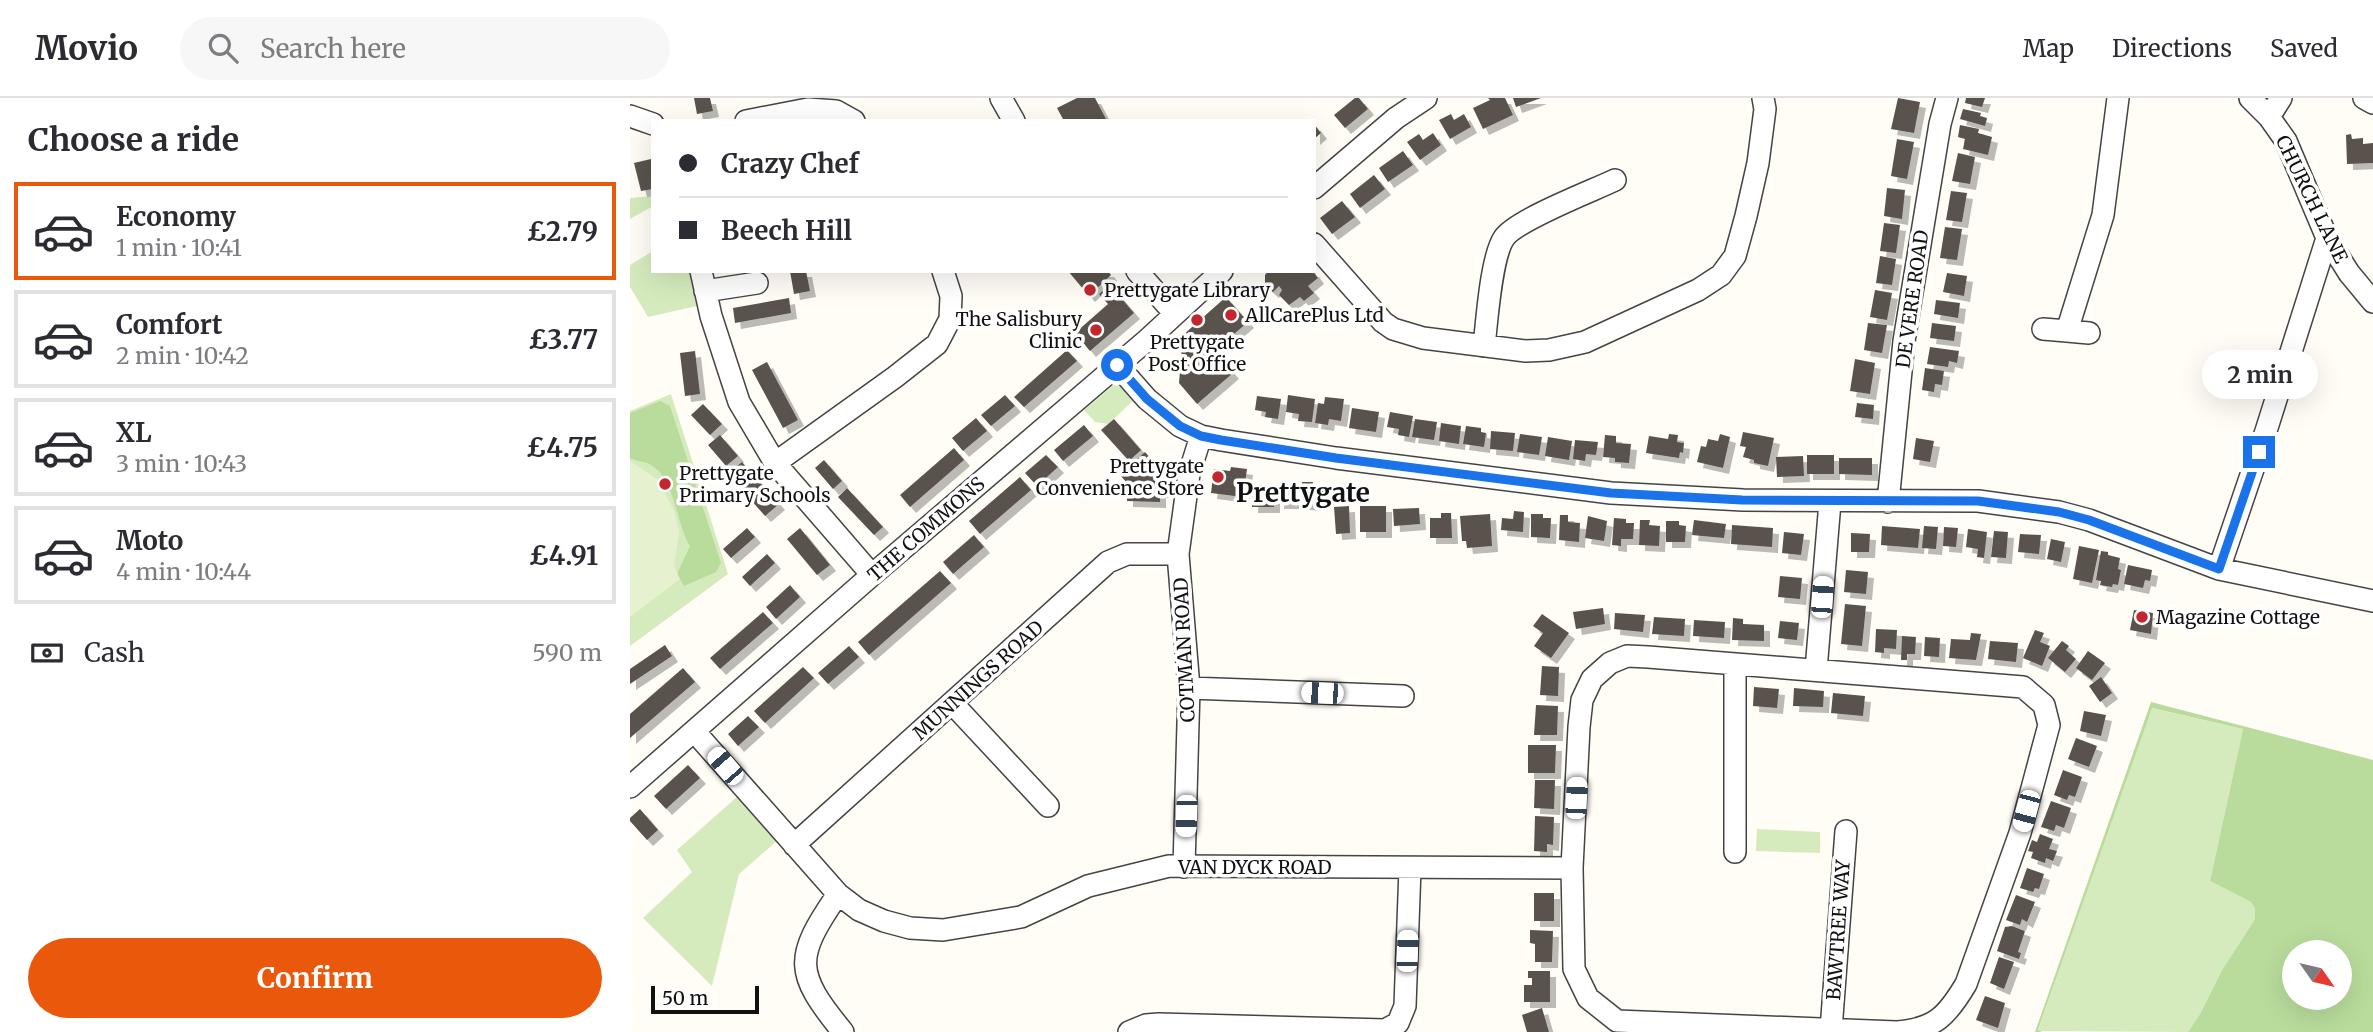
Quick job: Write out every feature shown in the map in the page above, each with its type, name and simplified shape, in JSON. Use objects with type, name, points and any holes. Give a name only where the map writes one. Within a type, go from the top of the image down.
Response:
[{"type":"street","points":[[1001,98],[1013,119]]},
{"type":"street","points":[[1316,186],[1396,118],[1426,98]]},
{"type":"street","points":[[1316,246],[1383,322],[1393,329],[1423,338],[1526,351],[1566,348],[1585,342],[1698,290],[1721,275],[1735,256],[1758,163],[1765,109],[1763,98]]},
{"type":"street","name":"DE VERE ROAD","points":[[1888,502],[1904,341],[1936,146],[1947,98]]},
{"type":"street","points":[[2067,331],[2104,215],[2118,98]]},
{"type":"street","name":"CHURCH LANE","points":[[2250,98],[2269,117],[2286,141],[2327,238],[2349,273],[2373,302]]},
{"type":"street","points":[[2269,117],[2281,98]]},
{"type":"street","points":[[2364,98],[2373,103]]},
{"type":"street","points":[[756,119],[807,109],[836,111],[850,119]]},
{"type":"street","points":[[630,116],[651,123]]},
{"type":"street","points":[[1484,346],[1491,286],[1504,237],[1521,224],[1615,180]]},
{"type":"street","points":[[2219,569],[2327,238]]},
{"type":"street","points":[[775,463],[937,344],[950,319],[951,296],[944,273]]},
{"type":"street","points":[[1139,273],[1175,314]]},
{"type":"street","name":"THE COMMONS","points":[[630,787],[1220,273]]},
{"type":"street","points":[[757,282],[703,281],[710,316],[739,402],[775,463],[872,575]]},
{"type":"street","points":[[2043,329],[2090,333]]},
{"type":"street","points":[[1117,365],[1147,399],[1180,426],[1201,436],[1336,458],[1611,493],[1830,502],[1978,501],[2059,512],[2089,520],[2219,569],[2373,601]]},
{"type":"street","name":"COTMAN ROAD","points":[[1184,867],[1189,688],[1178,554],[1189,474],[1201,436]]},
{"type":"street","points":[[1816,670],[1830,502]]},
{"type":"street","name":"MUNNINGS ROAD","points":[[794,845],[1108,562],[1127,555],[1178,554]]},
{"type":"street","points":[[1626,656],[1816,670],[2023,687],[2044,705],[2049,725],[2020,833],[1966,984],[1954,1005],[1935,1022],[1919,1030],[1897,1032],[1616,1021],[1588,998],[1574,969],[1572,869],[1582,700],[1592,679],[1609,663],[1626,656]]},
{"type":"street","points":[[1735,664],[1735,852]]},
{"type":"street","points":[[1189,688],[1402,696]]},
{"type":"street","points":[[952,703],[1048,806]]},
{"type":"street","name":"VAN DYCK ROAD","points":[[694,731],[838,894],[859,910],[910,928],[943,930],[1021,917],[1088,887],[1169,866],[1572,869]]},
{"type":"street","name":"BAWTREE WAY","points":[[1831,1030],[1846,831]]},
{"type":"street","points":[[1129,1032],[1159,1024],[1385,1030],[1398,1023],[1405,1006],[1410,868]]},
{"type":"street","points":[[838,894],[818,923],[808,944],[805,966],[811,990],[843,1032]]},
{"type":"green space","points":[[651,196],[651,207],[630,219],[630,198]]},
{"type":"green space","points":[[651,252],[651,273],[693,273],[701,305],[648,317],[630,287],[630,265]]},
{"type":"green space","points":[[1114,385],[1135,399],[1108,424],[1095,422],[1084,410]]},
{"type":"green space","name":"Prettygate Primary Schools","points":[[671,394],[728,574],[630,646],[630,411]]},
{"type":"green space","points":[[660,401],[670,406],[721,563],[716,572],[684,586],[677,574],[690,546],[671,492],[666,481],[651,465],[630,458],[630,413]]},
{"type":"green space","points":[[630,461],[657,479],[675,512],[679,533],[674,566],[680,579],[630,617]]},
{"type":"green space","points":[[2151,702],[2373,760],[2373,1032],[2188,1032],[2222,970],[2255,919],[2255,909],[2251,902],[2210,881],[2243,729],[2152,708],[2038,1030],[2042,1032],[2035,1032]]},
{"type":"green space","points":[[2151,708],[2243,729],[2210,881],[2251,902],[2255,909],[2255,919],[2222,970],[2188,1032],[2038,1031]]},
{"type":"green space","points":[[738,796],[777,841],[739,874],[712,986],[643,918],[692,872],[677,850]]},
{"type":"green space","points":[[1757,829],[1820,832],[1820,853],[1756,851]]},
{"type":"building","points":[[694,98],[710,98],[713,111],[697,114]]},
{"type":"building","points":[[1077,98],[1095,98],[1106,119],[1063,119],[1057,108]]},
{"type":"building","points":[[1355,98],[1359,98],[1368,109],[1345,128],[1334,115]]},
{"type":"building","points":[[1488,98],[1505,98],[1513,115],[1483,129],[1473,108],[1490,100]]},
{"type":"building","points":[[1513,98],[1541,98],[1516,107]]},
{"type":"building","points":[[1898,98],[1920,102],[1914,133],[1891,129]]},
{"type":"building","points":[[1966,98],[1985,98],[1982,107],[1965,103]]},
{"type":"building","points":[[1963,109],[1981,113],[1980,116],[1987,118],[1985,126],[1960,119]]},
{"type":"building","points":[[1451,114],[1454,120],[1464,114],[1471,127],[1450,139],[1439,120]]},
{"type":"building","points":[[1960,125],[1979,129],[1978,133],[1992,137],[1988,155],[1963,149],[1965,139],[1958,137]]},
{"type":"building","points":[[1433,133],[1441,145],[1420,160],[1407,142],[1419,134],[1423,140]]},
{"type":"building","points":[[2351,134],[2352,139],[2363,138],[2363,144],[2373,143],[2373,163],[2347,164],[2346,135]]},
{"type":"building","points":[[1897,139],[1914,142],[1907,179],[1891,176]]},
{"type":"building","points":[[1403,151],[1413,165],[1388,182],[1379,168]]},
{"type":"building","points":[[1958,153],[1975,157],[1970,184],[1952,181]]},
{"type":"building","points":[[651,159],[651,189],[641,191],[634,163]]},
{"type":"building","points":[[1374,175],[1385,189],[1360,208],[1350,194]]},
{"type":"building","points":[[1887,188],[1905,190],[1902,219],[1884,216]]},
{"type":"building","points":[[1951,191],[1967,193],[1962,222],[1946,220]]},
{"type":"building","points":[[1342,201],[1355,217],[1332,234],[1320,218]]},
{"type":"building","points":[[1884,223],[1900,225],[1896,253],[1880,251]]},
{"type":"building","points":[[1945,227],[1962,229],[1957,260],[1940,258]]},
{"type":"building","points":[[1880,256],[1896,259],[1892,285],[1876,283]]},
{"type":"building","points":[[790,273],[806,273],[810,291],[794,294]]},
{"type":"building","name":"Prettygate Library","points":[[1070,273],[1110,273],[1111,275],[1089,296]]},
{"type":"building","points":[[1314,273],[1318,278],[1308,286],[1314,293],[1304,301],[1300,297],[1289,305],[1279,295],[1282,290],[1279,286],[1273,292],[1265,285],[1265,275]]},
{"type":"building","points":[[1947,273],[1967,276],[1964,296],[1943,292]]},
{"type":"building","points":[[1110,285],[1134,313],[1090,351],[1075,333],[1108,304],[1099,294]]},
{"type":"building","points":[[1875,290],[1892,293],[1887,320],[1870,317]]},
{"type":"building","points":[[1226,297],[1248,322],[1214,351],[1233,373],[1197,404],[1179,383],[1183,335]]},
{"type":"building","points":[[789,298],[791,313],[735,323],[733,308]]},
{"type":"building","points":[[1936,300],[1960,303],[1958,318],[1934,314]]},
{"type":"building","points":[[1868,323],[1887,325],[1882,353],[1864,350]]},
{"type":"building","points":[[1932,323],[1956,326],[1954,341],[1930,338]]},
{"type":"building","points":[[1930,347],[1959,351],[1957,363],[1949,361],[1948,367],[1927,364]]},
{"type":"building","points":[[1067,350],[1077,361],[1024,407],[1014,397]]},
{"type":"building","points":[[695,351],[700,394],[685,396],[680,353]]},
{"type":"building","points":[[1855,359],[1875,363],[1870,394],[1850,391]]},
{"type":"building","points":[[767,362],[798,420],[783,428],[752,370]]},
{"type":"building","points":[[1925,368],[1944,371],[1942,385],[1935,384],[1934,392],[1922,390]]},
{"type":"building","points":[[1005,395],[1015,406],[991,426],[981,415]]},
{"type":"building","points":[[1288,395],[1315,399],[1312,422],[1298,421],[1299,414],[1286,412]]},
{"type":"building","points":[[1257,396],[1281,399],[1278,419],[1265,417],[1266,412],[1255,410]]},
{"type":"building","points":[[1325,397],[1344,399],[1341,421],[1329,419],[1328,425],[1315,423],[1318,403],[1324,404]]},
{"type":"building","points":[[1857,403],[1874,405],[1873,419],[1855,417]]},
{"type":"building","points":[[703,404],[722,424],[710,435],[691,415]]},
{"type":"building","points":[[1352,408],[1379,412],[1376,432],[1349,428]]},
{"type":"building","points":[[1390,412],[1413,416],[1409,437],[1398,435],[1399,429],[1387,427]]},
{"type":"building","points":[[976,418],[987,431],[963,451],[952,438]]},
{"type":"building","points":[[1114,419],[1141,450],[1129,461],[1101,430]]},
{"type":"building","points":[[1415,419],[1437,422],[1434,440],[1412,437]]},
{"type":"building","points":[[1441,423],[1461,426],[1459,444],[1439,441]]},
{"type":"building","points":[[1084,425],[1093,436],[1063,461],[1054,450]]},
{"type":"building","points":[[1466,426],[1481,428],[1481,432],[1486,433],[1484,447],[1463,444]]},
{"type":"building","points":[[1491,431],[1515,433],[1513,451],[1490,449]]},
{"type":"building","points":[[1743,432],[1774,438],[1768,466],[1743,457],[1746,447],[1740,446]]},
{"type":"building","points":[[1520,434],[1542,437],[1539,455],[1517,452]]},
{"type":"building","points":[[1669,434],[1678,435],[1677,442],[1684,443],[1683,453],[1680,452],[1679,458],[1646,453],[1649,436],[1668,439]]},
{"type":"building","points":[[1720,434],[1730,437],[1723,468],[1697,462],[1701,446],[1706,447],[1708,439],[1718,441]]},
{"type":"building","points":[[720,435],[738,456],[726,466],[708,445]]},
{"type":"building","points":[[1605,435],[1616,436],[1616,443],[1631,444],[1629,463],[1615,462],[1615,458],[1603,457]]},
{"type":"building","points":[[1548,437],[1572,441],[1569,460],[1545,456]]},
{"type":"building","points":[[1916,438],[1934,441],[1930,462],[1913,459]]},
{"type":"building","points":[[1575,440],[1598,442],[1596,455],[1586,454],[1585,461],[1573,459]]},
{"type":"building","points":[[954,448],[964,460],[910,507],[900,495]]},
{"type":"building","points":[[1145,452],[1160,469],[1160,477],[1166,477],[1166,492],[1160,492],[1160,502],[1127,501],[1127,483],[1120,475]]},
{"type":"building","points":[[1046,455],[1058,467],[1037,486],[1025,473]]},
{"type":"building","points":[[1807,455],[1834,455],[1834,474],[1807,474]]},
{"type":"building","points":[[1803,456],[1804,476],[1777,477],[1776,457]]},
{"type":"building","points":[[1839,458],[1872,458],[1872,475],[1839,474]]},
{"type":"building","points":[[824,460],[842,481],[833,489],[815,468]]},
{"type":"building","points":[[742,462],[779,504],[765,516],[728,474]]},
{"type":"building","points":[[1231,467],[1247,469],[1243,497],[1211,493],[1214,469],[1230,471]]},
{"type":"building","points":[[1020,477],[1031,490],[980,534],[969,521]]},
{"type":"building","points":[[1302,482],[1313,482],[1312,489],[1323,490],[1322,505],[1301,504]]},
{"type":"building","points":[[1278,486],[1293,486],[1293,503],[1278,503]]},
{"type":"building","points":[[847,488],[883,527],[874,535],[838,497]]},
{"type":"building","points":[[1253,489],[1274,489],[1274,507],[1252,507]]},
{"type":"building","points":[[1349,506],[1350,533],[1336,534],[1334,507]]},
{"type":"building","points":[[1360,506],[1386,506],[1386,532],[1360,532]]},
{"type":"building","points":[[1419,508],[1420,524],[1394,526],[1393,509]]},
{"type":"building","points":[[1514,511],[1524,512],[1523,532],[1501,530],[1502,518],[1513,519]]},
{"type":"building","points":[[1441,513],[1451,513],[1452,538],[1430,538],[1430,518],[1441,518]]},
{"type":"building","points":[[1490,514],[1492,546],[1467,548],[1466,541],[1462,541],[1460,516]]},
{"type":"building","points":[[1531,514],[1543,514],[1543,518],[1551,518],[1550,538],[1531,537]]},
{"type":"building","points":[[1560,515],[1568,515],[1568,522],[1580,523],[1579,542],[1559,540]]},
{"type":"building","points":[[1588,516],[1607,521],[1604,541],[1585,538]]},
{"type":"building","points":[[1614,518],[1634,523],[1633,539],[1621,539],[1621,546],[1612,545]]},
{"type":"building","points":[[1640,520],[1650,520],[1649,525],[1660,526],[1659,546],[1639,545]]},
{"type":"building","points":[[1694,520],[1726,524],[1724,538],[1692,535]]},
{"type":"building","points":[[1666,521],[1679,521],[1679,525],[1686,526],[1685,542],[1666,542]]},
{"type":"building","points":[[1732,525],[1773,528],[1772,547],[1731,544]]},
{"type":"building","points":[[1882,526],[1920,529],[1918,548],[1881,545]]},
{"type":"building","points":[[1924,526],[1938,527],[1936,549],[1922,548]]},
{"type":"building","points":[[1944,527],[1958,528],[1956,547],[1943,546]]},
{"type":"building","points":[[747,528],[755,537],[731,558],[723,549]]},
{"type":"building","points":[[800,528],[830,565],[817,575],[787,539]]},
{"type":"building","points":[[1968,529],[1987,532],[1984,558],[1977,557],[1978,549],[1966,547]]},
{"type":"building","points":[[1994,531],[2008,532],[2006,558],[1991,557]]},
{"type":"building","points":[[1784,532],[1804,534],[1801,555],[1782,553]]},
{"type":"building","points":[[1851,533],[1870,534],[1869,552],[1851,552]]},
{"type":"building","points":[[2020,534],[2041,535],[2039,554],[2018,552]]},
{"type":"building","points":[[974,535],[984,547],[953,574],[943,562]]},
{"type":"building","points":[[2051,539],[2065,542],[2061,562],[2047,559]]},
{"type":"building","points":[[2079,546],[2099,550],[2092,583],[2073,579]]},
{"type":"building","points":[[2101,551],[2120,558],[2118,585],[2100,585],[2101,581],[2096,580]]},
{"type":"building","points":[[767,554],[775,563],[750,586],[742,577]]},
{"type":"building","points":[[2128,565],[2152,570],[2150,581],[2145,580],[2143,588],[2124,584]]},
{"type":"building","points":[[1846,570],[1868,572],[1866,594],[1844,592]]},
{"type":"building","points":[[940,571],[951,583],[869,655],[858,642]]},
{"type":"building","points":[[1780,576],[1802,578],[1800,599],[1778,597]]},
{"type":"building","points":[[790,585],[800,597],[776,619],[766,607]]},
{"type":"building","points":[[1845,604],[1866,606],[1862,646],[1841,644]]},
{"type":"building","points":[[1603,608],[1605,624],[1576,629],[1573,612]]},
{"type":"building","name":"Magazine Cottage","points":[[2134,610],[2153,613],[2151,634],[2130,630]]},
{"type":"building","points":[[763,612],[773,623],[720,669],[710,658]]},
{"type":"building","points":[[1615,613],[1645,615],[1643,632],[1614,629]]},
{"type":"building","points":[[1542,614],[1569,633],[1551,658],[1534,646],[1543,633],[1533,626]]},
{"type":"building","points":[[1654,617],[1685,619],[1684,636],[1652,634]]},
{"type":"building","points":[[1733,618],[1743,619],[1743,624],[1764,625],[1764,641],[1732,640]]},
{"type":"building","points":[[1694,620],[1725,622],[1724,638],[1693,636]]},
{"type":"building","points":[[1780,621],[1799,623],[1797,640],[1778,638]]},
{"type":"building","points":[[1876,629],[1897,630],[1896,649],[1884,648],[1884,653],[1875,652]]},
{"type":"building","points":[[2035,630],[2044,633],[2040,642],[2050,646],[2042,666],[2023,658]]},
{"type":"building","points":[[1971,633],[1981,634],[1976,660],[1949,658],[1951,639],[1970,640]]},
{"type":"building","points":[[1902,636],[1916,637],[1915,654],[1907,654],[1907,660],[1901,660]]},
{"type":"building","points":[[1925,637],[1940,638],[1939,657],[1924,656]]},
{"type":"building","points":[[1990,641],[2018,643],[2016,662],[1988,659]]},
{"type":"building","points":[[2062,641],[2069,646],[2066,650],[2076,659],[2065,672],[2048,658]]},
{"type":"building","points":[[665,645],[672,656],[630,684],[630,669]]},
{"type":"building","points":[[849,646],[859,657],[828,684],[818,673]]},
{"type":"building","points":[[2088,651],[2105,663],[2092,680],[2076,668]]},
{"type":"building","points":[[1542,666],[1559,667],[1558,696],[1540,695]]},
{"type":"building","points":[[803,667],[814,678],[765,723],[754,711]]},
{"type":"building","points":[[683,668],[695,682],[630,738],[630,714]]},
{"type":"building","points":[[2101,677],[2112,693],[2100,702],[2089,686]]},
{"type":"building","points":[[1754,687],[1779,689],[1777,708],[1753,706]]},
{"type":"building","points":[[1794,688],[1824,691],[1823,707],[1793,706]]},
{"type":"building","points":[[1833,693],[1865,696],[1863,716],[1831,713]]},
{"type":"building","points":[[1536,705],[1558,706],[1557,735],[1534,735]]},
{"type":"building","points":[[2084,711],[2106,715],[2101,736],[2080,731]]},
{"type":"building","points":[[748,716],[759,727],[738,746],[728,734]]},
{"type":"building","points":[[2076,738],[2097,746],[2089,767],[2068,759]]},
{"type":"building","points":[[1528,745],[1556,745],[1555,773],[1528,773]]},
{"type":"building","points":[[688,765],[700,778],[666,809],[654,796]]},
{"type":"building","points":[[2063,770],[2082,777],[2075,797],[2069,795],[2067,800],[2054,795]]},
{"type":"building","points":[[1535,780],[1555,780],[1554,809],[1534,808]]},
{"type":"building","points":[[2051,801],[2071,808],[2064,828],[2056,825],[2054,831],[2041,827]]},
{"type":"building","points":[[640,809],[658,830],[647,840],[630,821]]},
{"type":"building","points":[[1535,816],[1554,817],[1553,845],[1547,844],[1547,852],[1534,851]]},
{"type":"building","points":[[2040,834],[2053,839],[2049,849],[2057,851],[2053,861],[2046,858],[2045,863],[2031,858],[2033,852],[2028,851],[2032,840],[2037,842]]},
{"type":"building","points":[[2027,868],[2044,874],[2039,889],[2035,888],[2033,892],[2020,888]]},
{"type":"building","points":[[1534,893],[1554,893],[1554,921],[1534,921]]},
{"type":"building","points":[[2016,895],[2035,902],[2027,922],[2022,919],[2020,925],[2006,920]]},
{"type":"building","points":[[2012,926],[2025,931],[2018,952],[2021,953],[2019,959],[1997,951],[2005,927]]},
{"type":"building","points":[[1530,930],[1553,931],[1552,962],[1535,962],[1535,944],[1530,943]]},
{"type":"building","points":[[1999,957],[2014,962],[2004,989],[1990,983]]},
{"type":"building","points":[[1528,971],[1550,971],[1550,1002],[1524,1002],[1524,985],[1532,985]]},
{"type":"building","points":[[1985,996],[2005,1003],[1998,1028],[1976,1020]]},
{"type":"building","points":[[1542,1008],[1549,1032],[1527,1032],[1522,1015]]},
{"type":"place","name":"Prettygate Library","points":[[1090,290]]},
{"type":"place","name":"AllCarePlus Ltd","points":[[1231,315]]},
{"type":"place","name":"Prettygate Post Office","points":[[1197,320]]},
{"type":"place","name":"The Salisbury Clinic","points":[[1096,330]]},
{"type":"place","name":"Prettygate Convenience Store","points":[[1218,477]]},
{"type":"place","name":"Prettygate Primary Schools","points":[[665,484]]},
{"type":"place","name":"Magazine Cottage","points":[[2142,617]]},
{"type":"district","name":"Prettygate","points":[[1303,492]]},
{"type":"route","points":[[1117,365],[1147,399],[1180,426],[1201,436],[1221,440],[1336,458],[1611,493],[1742,500],[1978,501],[2059,512],[2089,520],[2219,569],[2259,452]]}]
